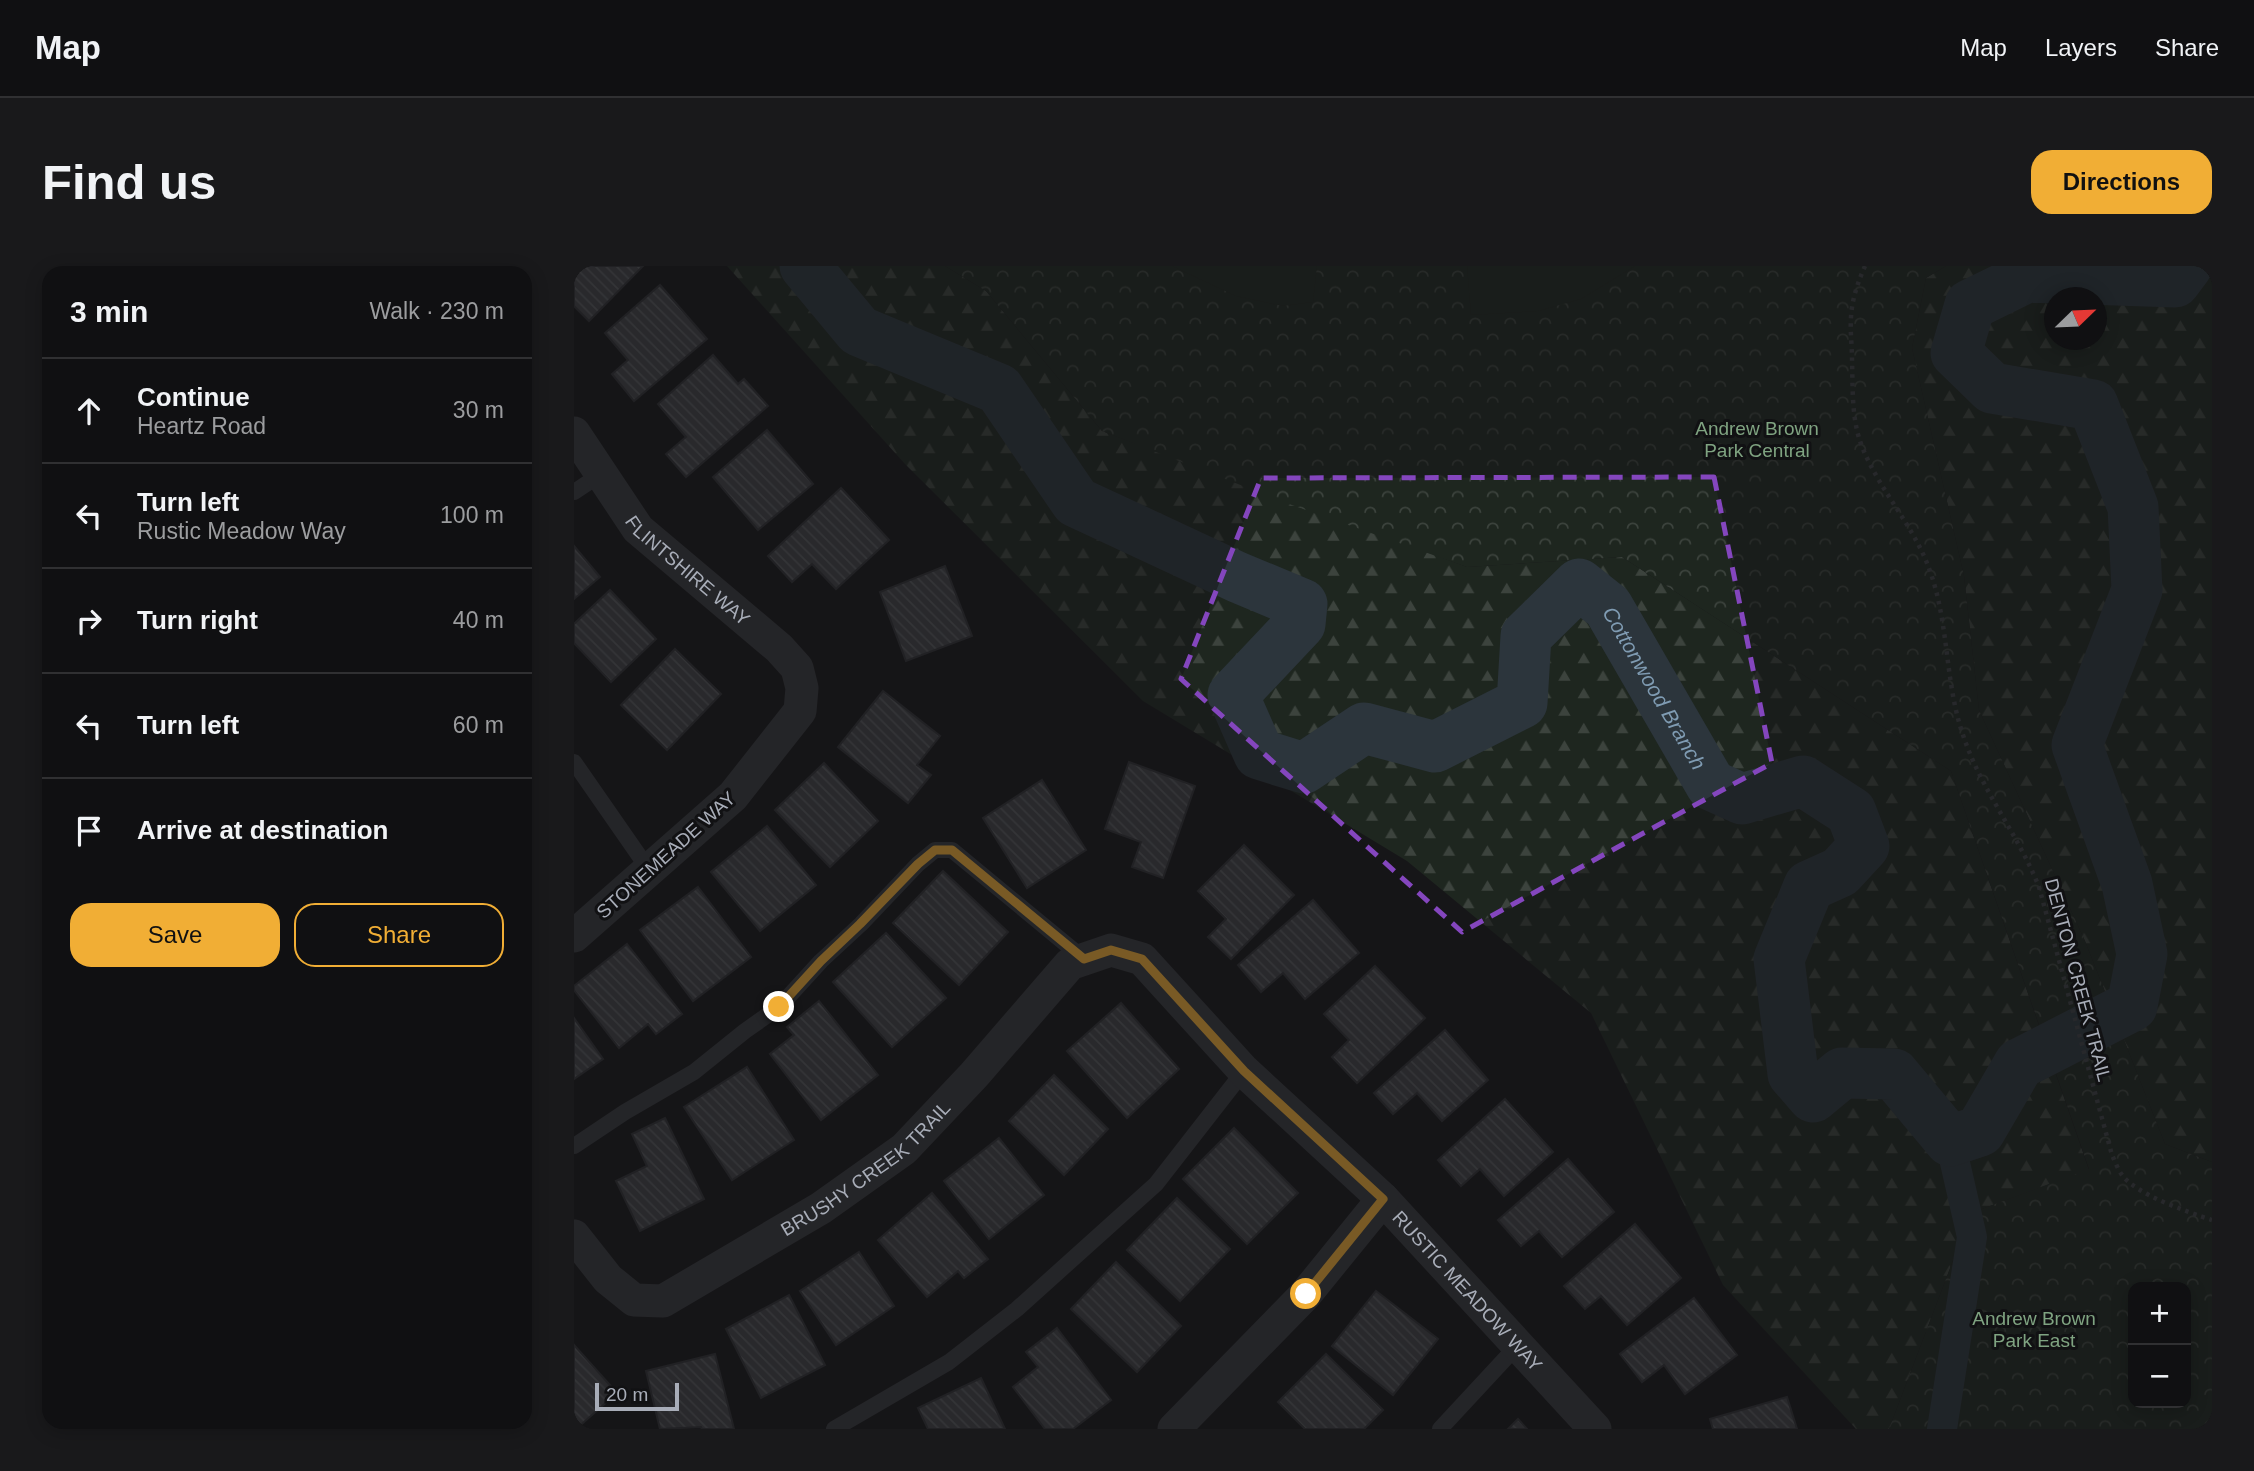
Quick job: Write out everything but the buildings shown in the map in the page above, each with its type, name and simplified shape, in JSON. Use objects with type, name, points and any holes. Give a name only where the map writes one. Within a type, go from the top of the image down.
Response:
[{"type":"street","name":"FLINTSHIRE WAY","points":[[574,433],[588,483],[638,529],[779,648],[797,668],[803,688],[800,702]]},
{"type":"street","name":"STONEMEADE WAY","points":[[574,936],[733,796],[800,711],[800,702]]},
{"type":"street","name":"RUSTIC MEADOW WAY","points":[[1084,959],[1111,950],[1142,959],[1244,1071],[1383,1199],[1595,1429]]},
{"type":"street","name":"BRUSHY CREEK TRAIL","points":[[574,1236],[608,1279],[634,1300],[663,1301],[821,1208],[904,1149],[974,1075],[1070,964],[1084,959]]},
{"type":"street","points":[[1174,1429],[1306,1294],[1383,1199]]},
{"type":"lane","points":[[574,762],[649,870]]},
{"type":"lane","points":[[574,1146],[625,1112],[694,1072],[779,1007],[821,961],[935,850],[952,850],[1084,959]]},
{"type":"lane","points":[[834,1429],[949,1362],[1045,1285],[1156,1184],[1244,1071]]},
{"type":"lane","points":[[1440,1429],[1517,1346]]},
{"type":"path","name":"DENTON CREEK TRAIL","points":[[1865,266],[1857,285],[1851,317],[1854,413],[1862,448],[1917,538],[1931,575],[1940,611],[1953,701],[1963,736],[1982,783],[2036,877],[2112,1155],[2122,1176],[2139,1189],[2212,1220]]},
{"type":"highlighted area","points":[[1714,477],[1772,763],[1462,932],[1181,679],[1261,478]]},
{"type":"green space","points":[[727,266],[945,266],[986,291],[1102,431],[1467,567],[1622,557],[1951,771],[2089,1170],[1971,1213],[1889,1429],[1856,1429],[1723,1285],[1591,1013],[1407,861],[1143,701],[905,464]]},
{"type":"green space","name":"Andrew Brown Park Central","points":[[945,266],[1946,266],[1926,278],[1912,348],[1964,576],[1979,710],[2085,941],[2165,1144],[2212,1162],[2212,1429],[1889,1429],[1971,1213],[2089,1169],[1951,771],[1622,557],[1467,567],[1289,504],[1102,431],[986,291]]},
{"type":"green space","points":[[1172,266],[1317,266],[1313,302],[1283,306],[1236,296]]},
{"type":"green space","points":[[1467,266],[1635,266],[1581,299],[1538,311],[1471,315]]},
{"type":"green space","points":[[1946,266],[2212,266],[2212,1162],[2165,1144],[2085,941],[1979,710],[1964,576],[1912,348],[1926,278]]},
{"type":"waterway","name":"Cottonwood Branch","points":[[805,266],[859,331],[999,389],[1076,502],[1237,577],[1302,604],[1300,624],[1233,695],[1259,754],[1304,768],[1364,728],[1435,747],[1522,703],[1526,636],[1579,584],[1608,607],[1711,785],[1742,799],[1803,781],[1851,812],[1864,846],[1840,872],[1809,886],[1779,959],[1793,1074],[1813,1097],[1842,1073],[1894,1074],[1950,1141],[1980,1131],[2019,1064],[2132,1006],[2142,954],[2127,884],[2077,745],[2137,590],[2133,507],[2093,405],[1992,388],[1956,353],[1970,305],[2027,277],[2175,282],[2187,266]]},
{"type":"waterway","points":[[1942,1429],[1972,1237],[1950,1141]]},
{"type":"route","points":[[779,1007],[918,864],[935,850],[952,850],[1084,959],[1111,950],[1142,959],[1244,1071],[1383,1199],[1306,1294]]},
{"type":"park label","name":"Andrew Brown Park East","points":[[2034,1329]]}]
